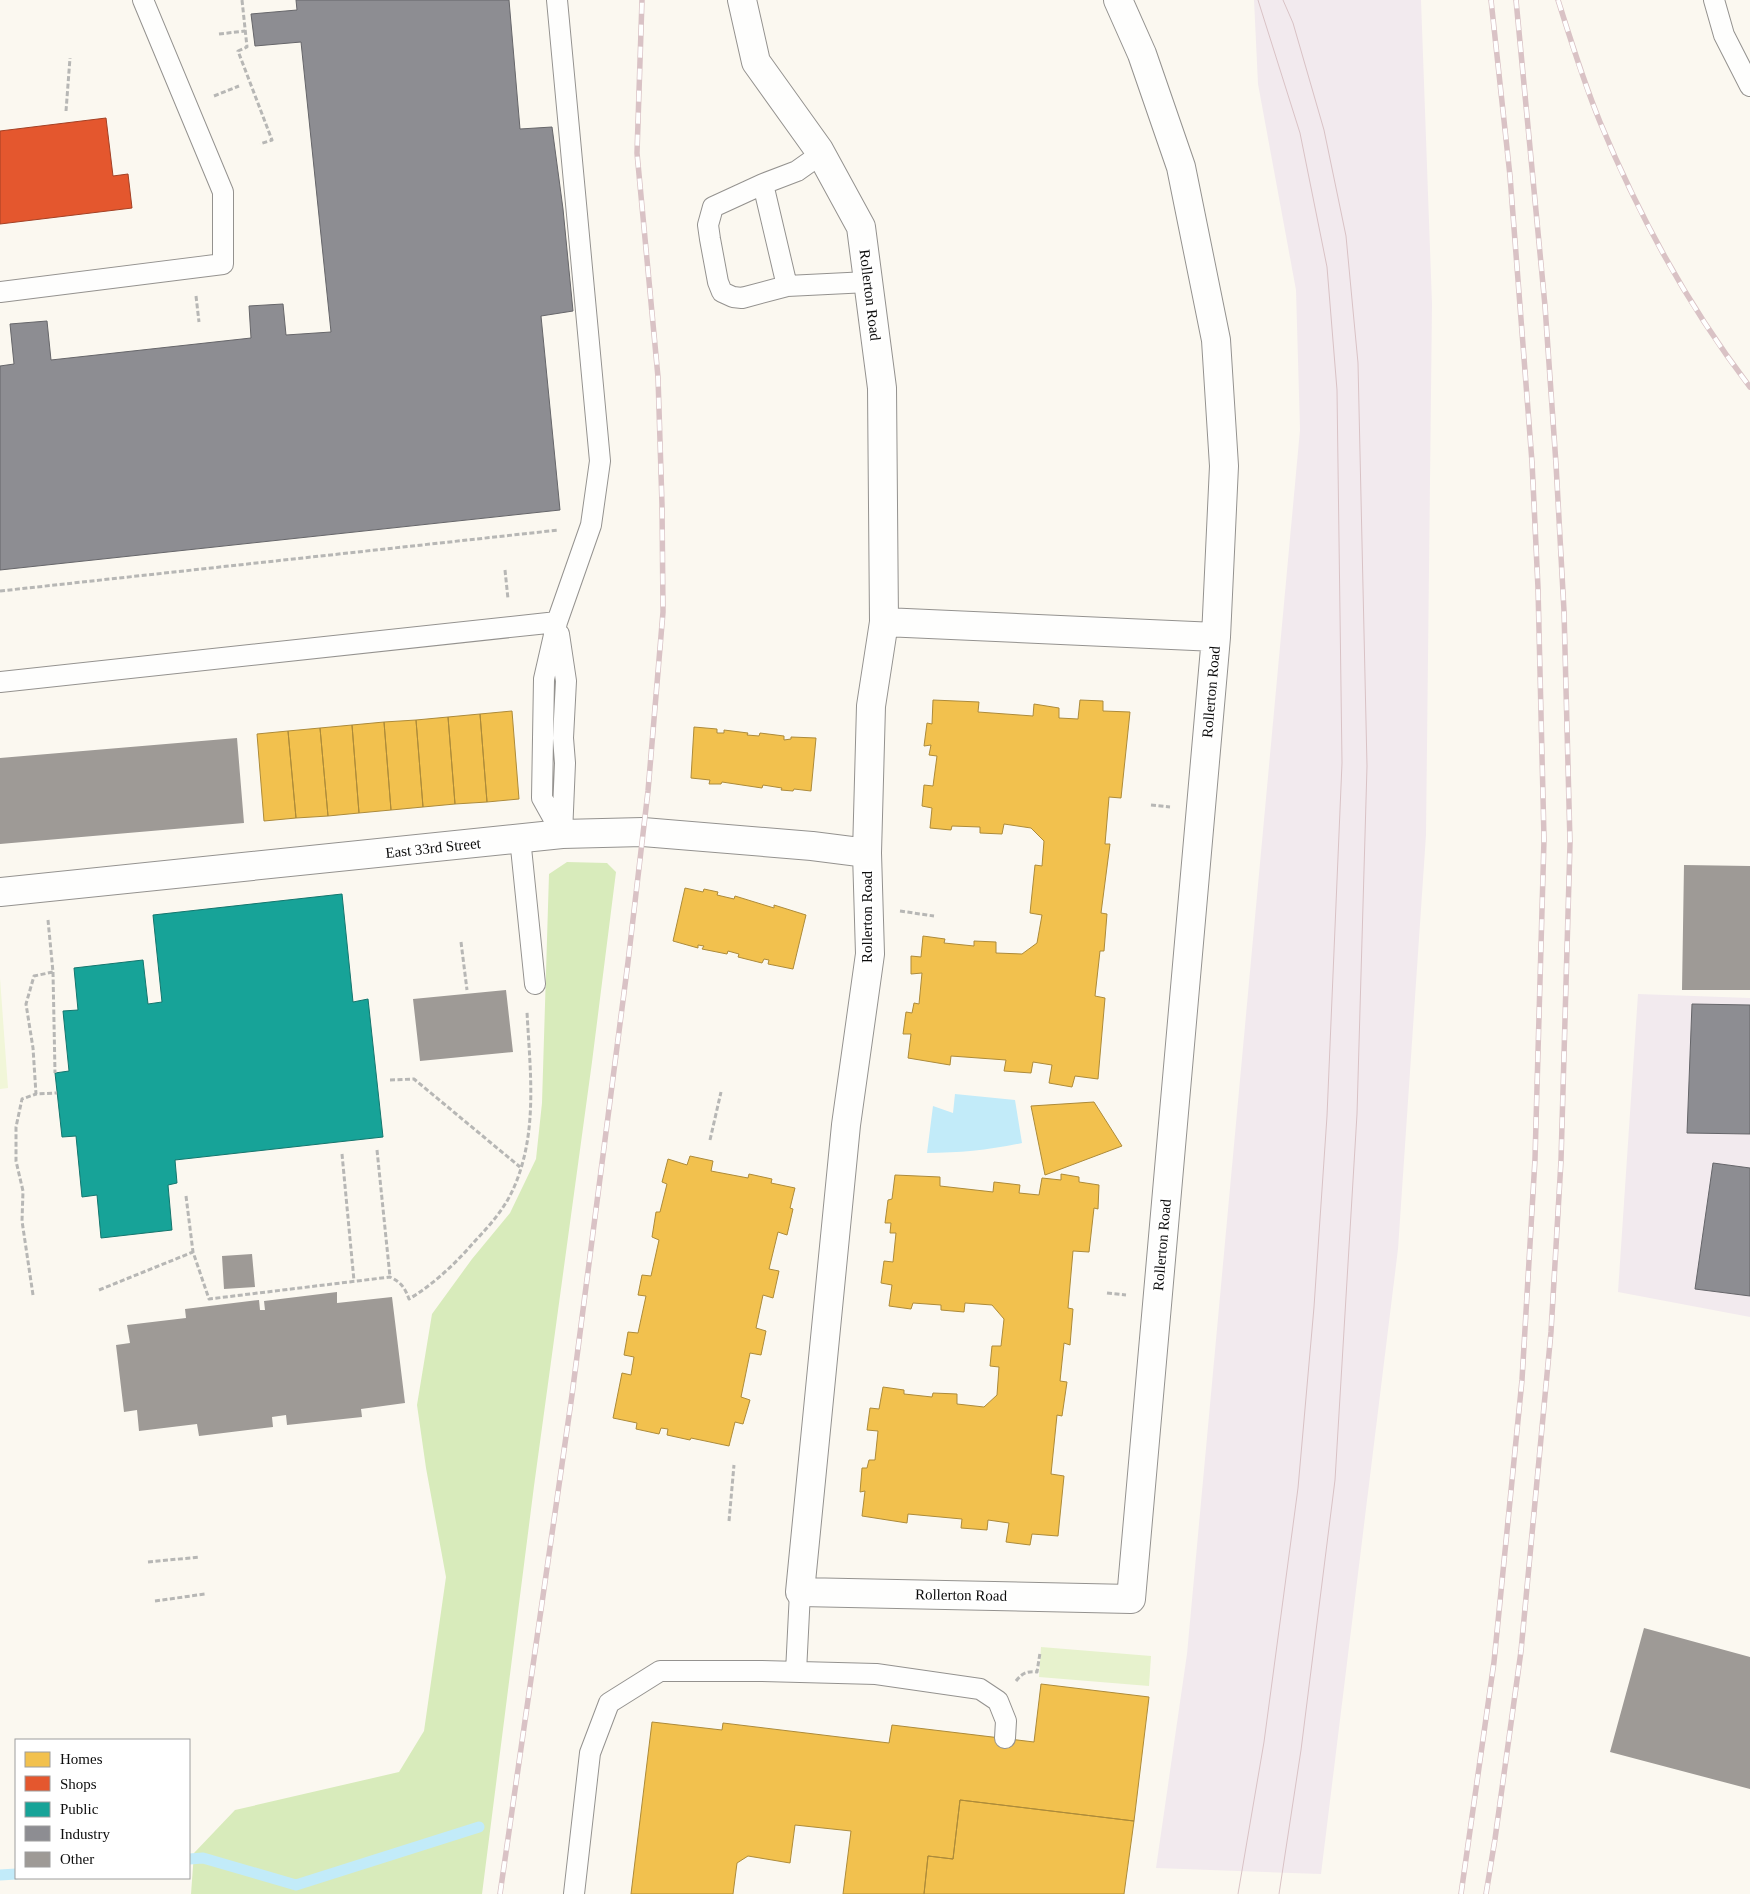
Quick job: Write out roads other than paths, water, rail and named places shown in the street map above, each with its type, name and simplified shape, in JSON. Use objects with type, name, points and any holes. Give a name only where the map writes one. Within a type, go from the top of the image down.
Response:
[{"type":"street","name":"Rollerton Road","points":[[742,0],[756,62],[821,154],[861,227],[882,388],[884,622],[871,706],[867,853],[870,954],[846,1125],[800,1592],[1131,1599],[1216,637],[1224,466],[1216,340],[1181,167],[1142,54],[1118,0]]},
{"type":"street","name":"Rollerton Road","points":[[884,622],[1216,637]]},
{"type":"street","name":"East 33rd Street","points":[[0,892],[562,834],[643,832],[812,846],[867,853]]},
{"type":"lane","points":[[0,292],[223,264],[223,192],[144,0]]},
{"type":"lane","points":[[557,0],[600,462],[591,525],[557,622],[566,681],[563,738],[565,763],[562,834]]},
{"type":"lane","points":[[1714,0],[1724,36],[1750,86]]},
{"type":"lane","points":[[821,154],[797,171],[713,206],[708,225],[718,282],[722,292],[733,297],[742,298],[787,286],[868,282]]},
{"type":"lane","points":[[763,184],[787,286]]},
{"type":"lane","points":[[0,682],[557,622]]},
{"type":"lane","points":[[520,838],[534,984]]},
{"type":"lane","points":[[796,1672],[800,1592]]},
{"type":"lane","points":[[574,1894],[590,1753],[610,1703],[660,1671],[876,1674],[980,1689],[998,1701],[1000,1705],[1006,1721],[1004,1738]]},
{"type":"water","points":[[955,1094],[1015,1100],[1022,1143],[975,1151],[927,1153],[933,1106],[953,1113]]},
{"type":"waterway","points":[[190,1859],[203,1858],[296,1885],[479,1827]]},
{"type":"waterway","points":[[0,1875],[15,1874]]},
{"type":"tram line","points":[[1238,1894],[1264,1742],[1298,1488],[1314,1307],[1327,1116],[1342,763],[1337,390],[1327,267],[1300,133],[1258,0]]},
{"type":"tram line","points":[[1279,1894],[1301,1750],[1335,1480],[1357,1114],[1367,766],[1358,363],[1346,236],[1324,130],[1293,23],[1283,0]]},
{"type":"railway","points":[[500,1894],[572,1395],[628,962],[648,791],[663,612],[658,377],[637,153],[642,0]]},
{"type":"railway","points":[[1461,1894],[1494,1662],[1522,1380],[1535,1159],[1544,839],[1538,588],[1532,462],[1510,176],[1491,0]]},
{"type":"railway","points":[[1486,1894],[1521,1651],[1551,1332],[1561,1161],[1570,843],[1564,611],[1556,464],[1545,306],[1516,0]]},
{"type":"railway","points":[[1558,0],[1594,107],[1631,192],[1666,259],[1706,325],[1750,387]]}]
